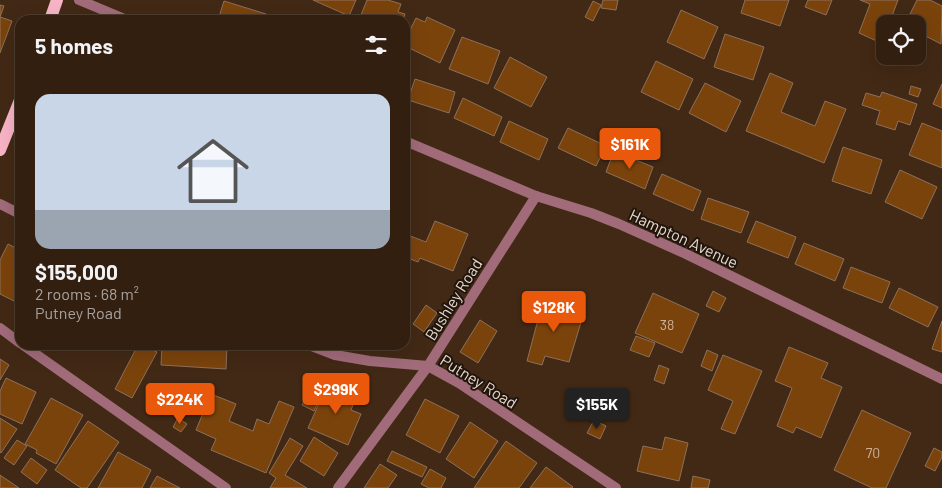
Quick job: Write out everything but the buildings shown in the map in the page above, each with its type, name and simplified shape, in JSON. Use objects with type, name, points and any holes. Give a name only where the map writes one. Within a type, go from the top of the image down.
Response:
[{"type":"main road","points":[[52,15],[57,0]]},
{"type":"main road","points":[[0,150],[15,112]]},
{"type":"street","points":[[79,0],[115,15]]},
{"type":"street","name":"Hampton Avenue","points":[[410,144],[536,196],[592,213],[686,254],[942,379]]},
{"type":"street","name":"Bushley Road","points":[[338,488],[428,366],[536,196]]},
{"type":"street","points":[[0,204],[15,212]]},
{"type":"street","points":[[0,328],[15,339]]},
{"type":"street","points":[[30,350],[226,488]]},
{"type":"street","name":"Putney Road","points":[[323,350],[370,361],[428,366],[459,383],[616,488]]}]
